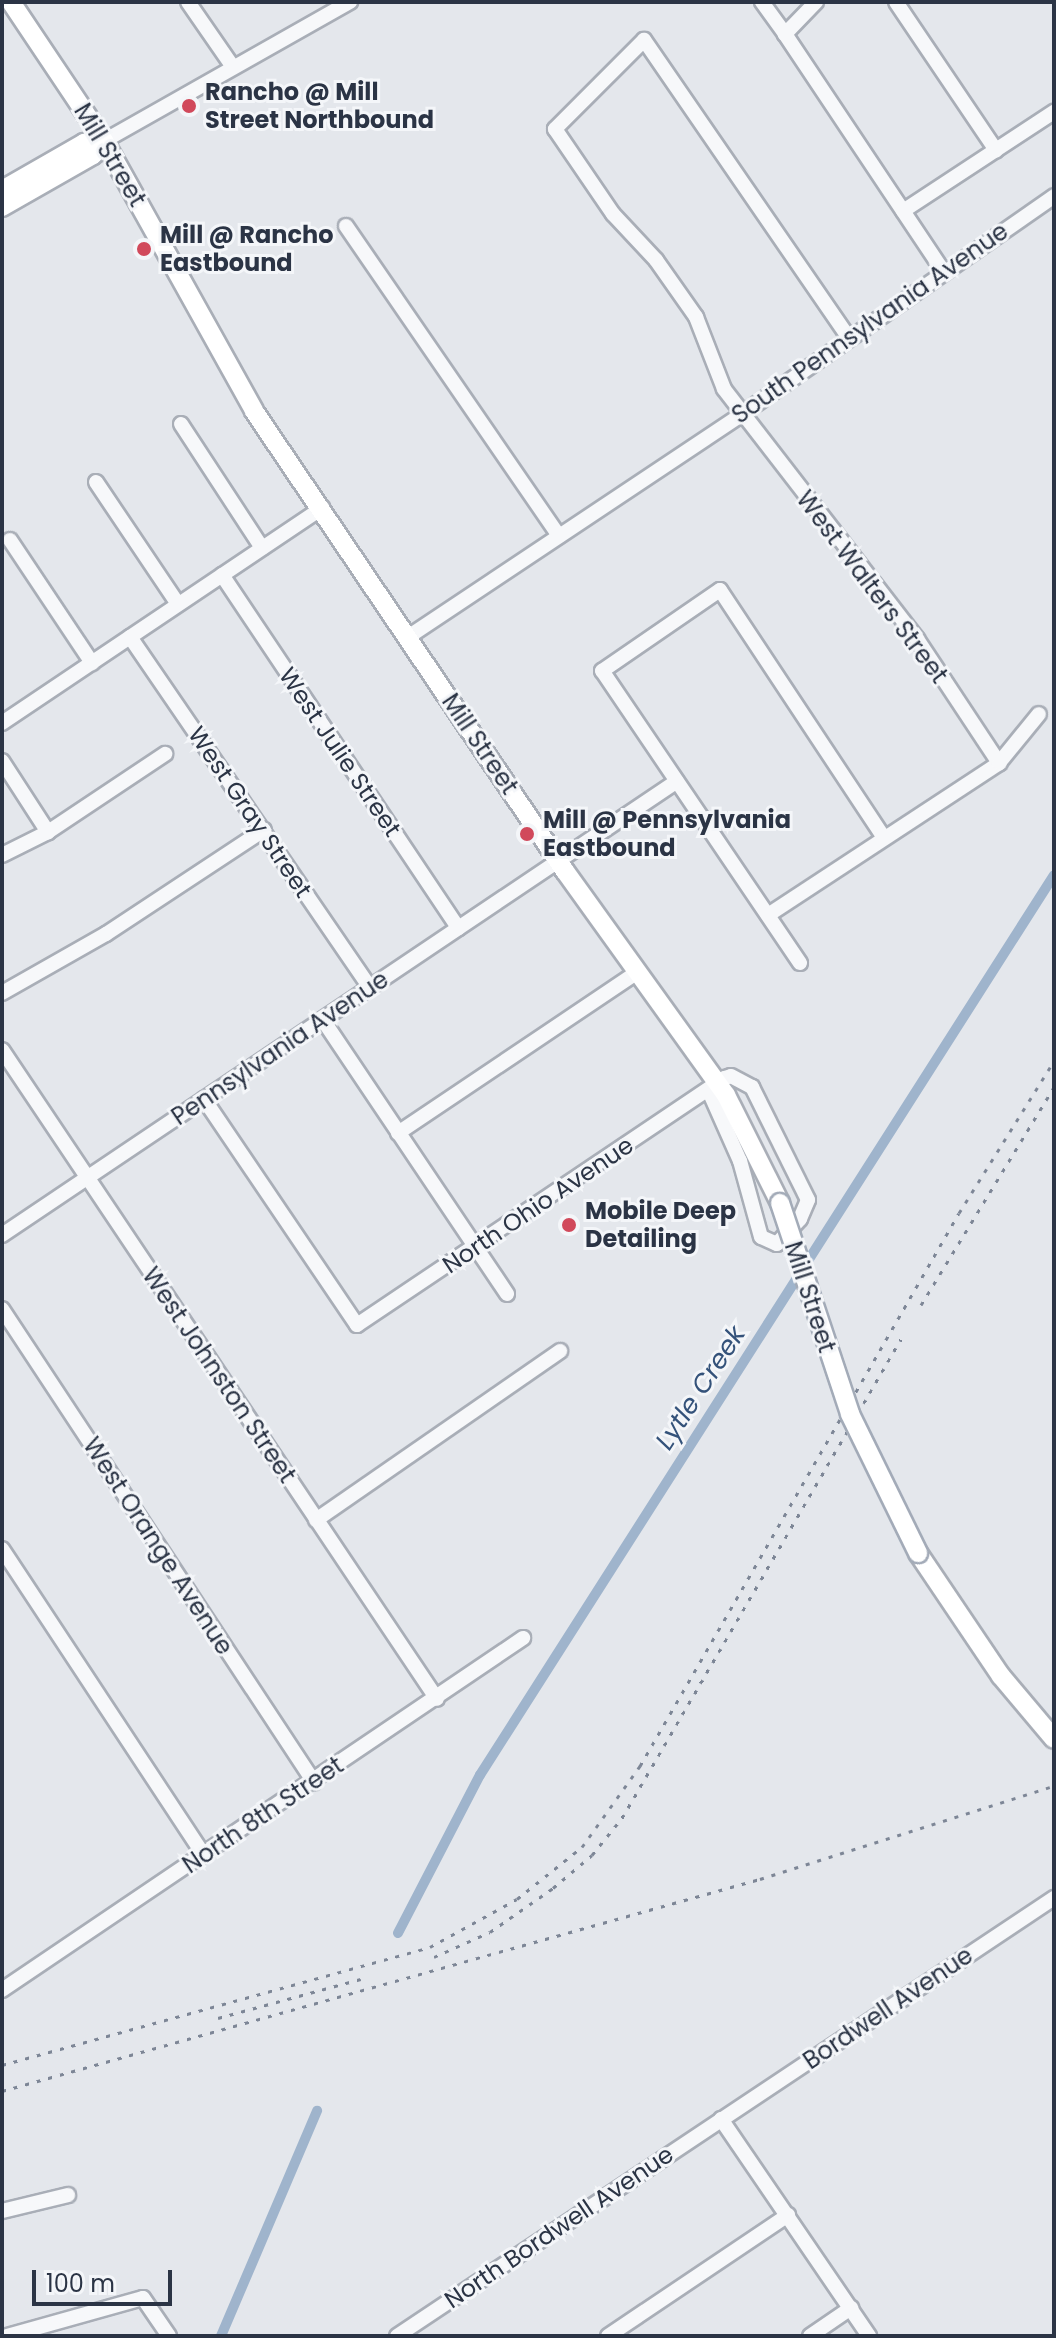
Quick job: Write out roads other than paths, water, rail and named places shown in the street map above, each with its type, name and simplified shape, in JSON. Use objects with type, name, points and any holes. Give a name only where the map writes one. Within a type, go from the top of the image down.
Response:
[{"type":"main road","name":"Mill Street","points":[[11,2],[104,141],[231,373],[714,1088],[780,1203],[850,1414],[918,1553],[984,1652],[1054,1739]]},
{"type":"main road","points":[[2,190],[84,143],[104,141]]},
{"type":"main road","points":[[2,207],[93,155],[104,141]]},
{"type":"street","points":[[188,2],[233,67]]},
{"type":"street","points":[[104,141],[350,2]]},
{"type":"street","points":[[762,2],[944,272]]},
{"type":"street","points":[[785,34],[816,2]]},
{"type":"street","points":[[896,2],[996,150]]},
{"type":"street","name":"West Walters Street","points":[[849,338],[644,40],[555,129],[613,214],[656,260],[696,317],[716,372],[742,414],[917,639],[999,763]]},
{"type":"street","points":[[903,211],[1054,112]]},
{"type":"street","name":"South Pennsylvania Avenue","points":[[408,637],[686,448],[742,414],[1054,196]]},
{"type":"street","points":[[346,226],[559,536]]},
{"type":"street","points":[[181,424],[262,548]]},
{"type":"street","points":[[96,482],[178,604]]},
{"type":"street","points":[[2,723],[322,508]]},
{"type":"street","points":[[10,540],[92,663]]},
{"type":"street","name":"West Julie Street","points":[[222,575],[458,928]]},
{"type":"street","points":[[800,963],[602,671],[720,590],[884,838]]},
{"type":"street","name":"West Gray Street","points":[[130,637],[370,988]]},
{"type":"street","points":[[768,915],[999,763],[1039,714]]},
{"type":"street","points":[[2,855],[48,832],[165,754]]},
{"type":"street","points":[[2,761],[48,832]]},
{"type":"street","name":"Pennsylvania Avenue","points":[[2,1235],[677,781]]},
{"type":"street","points":[[2,993],[106,934],[264,830]]},
{"type":"street","points":[[398,1133],[636,973]]},
{"type":"street","points":[[323,1020],[507,1294]]},
{"type":"street","name":"West Johnston Street","points":[[2,1050],[437,1699]]},
{"type":"street","points":[[731,1076],[747,1081],[808,1200],[800,1219],[777,1244],[761,1237],[740,1161],[714,1088],[731,1076]]},
{"type":"street","name":"North Ohio Avenue","points":[[204,1099],[357,1325],[714,1088]]},
{"type":"street","name":"West Orange Avenue","points":[[2,1309],[314,1782]]},
{"type":"street","points":[[316,1520],[560,1351]]},
{"type":"street","points":[[2,1549],[204,1855]]},
{"type":"street","name":"North 8th Street","points":[[2,1990],[523,1638]]},
{"type":"street","name":"Bordwell Avenue","points":[[721,2119],[1054,1898]]},
{"type":"street","points":[[721,2119],[869,2336]]},
{"type":"street","name":"North Bordwell Avenue","points":[[397,2336],[721,2119]]},
{"type":"street","points":[[2,2211],[68,2195]]},
{"type":"street","points":[[608,2336],[788,2215]]},
{"type":"street","points":[[7,2336],[143,2298],[169,2336]]},
{"type":"street","points":[[810,2336],[851,2308]]},
{"type":"waterway","name":"Lytle Creek","points":[[398,1933],[480,1775],[1054,875]]},
{"type":"waterway","name":"Lytle Creek","points":[[221,2336],[317,2111]]},
{"type":"railway","points":[[2,2065],[430,1947],[517,1899],[582,1847],[640,1766],[959,1213],[1054,1061]]},
{"type":"railway","points":[[921,1305],[1054,1087]]},
{"type":"railway","points":[[434,1957],[490,1932],[553,1888],[592,1855],[622,1818],[901,1339]]},
{"type":"railway","points":[[2,2091],[760,1879],[1054,1786]]},
{"type":"railway","points":[[218,2018],[361,1979]]},
{"type":"place","name":"Rancho @ Mill Street Northbound","points":[[189,106]]},
{"type":"place","name":"Mill @ Rancho Eastbound","points":[[144,249]]},
{"type":"place","name":"Mill @ Pennsylvania Eastbound","points":[[527,834]]},
{"type":"place","name":"Mobile Deep Detailing","points":[[569,1225]]}]
